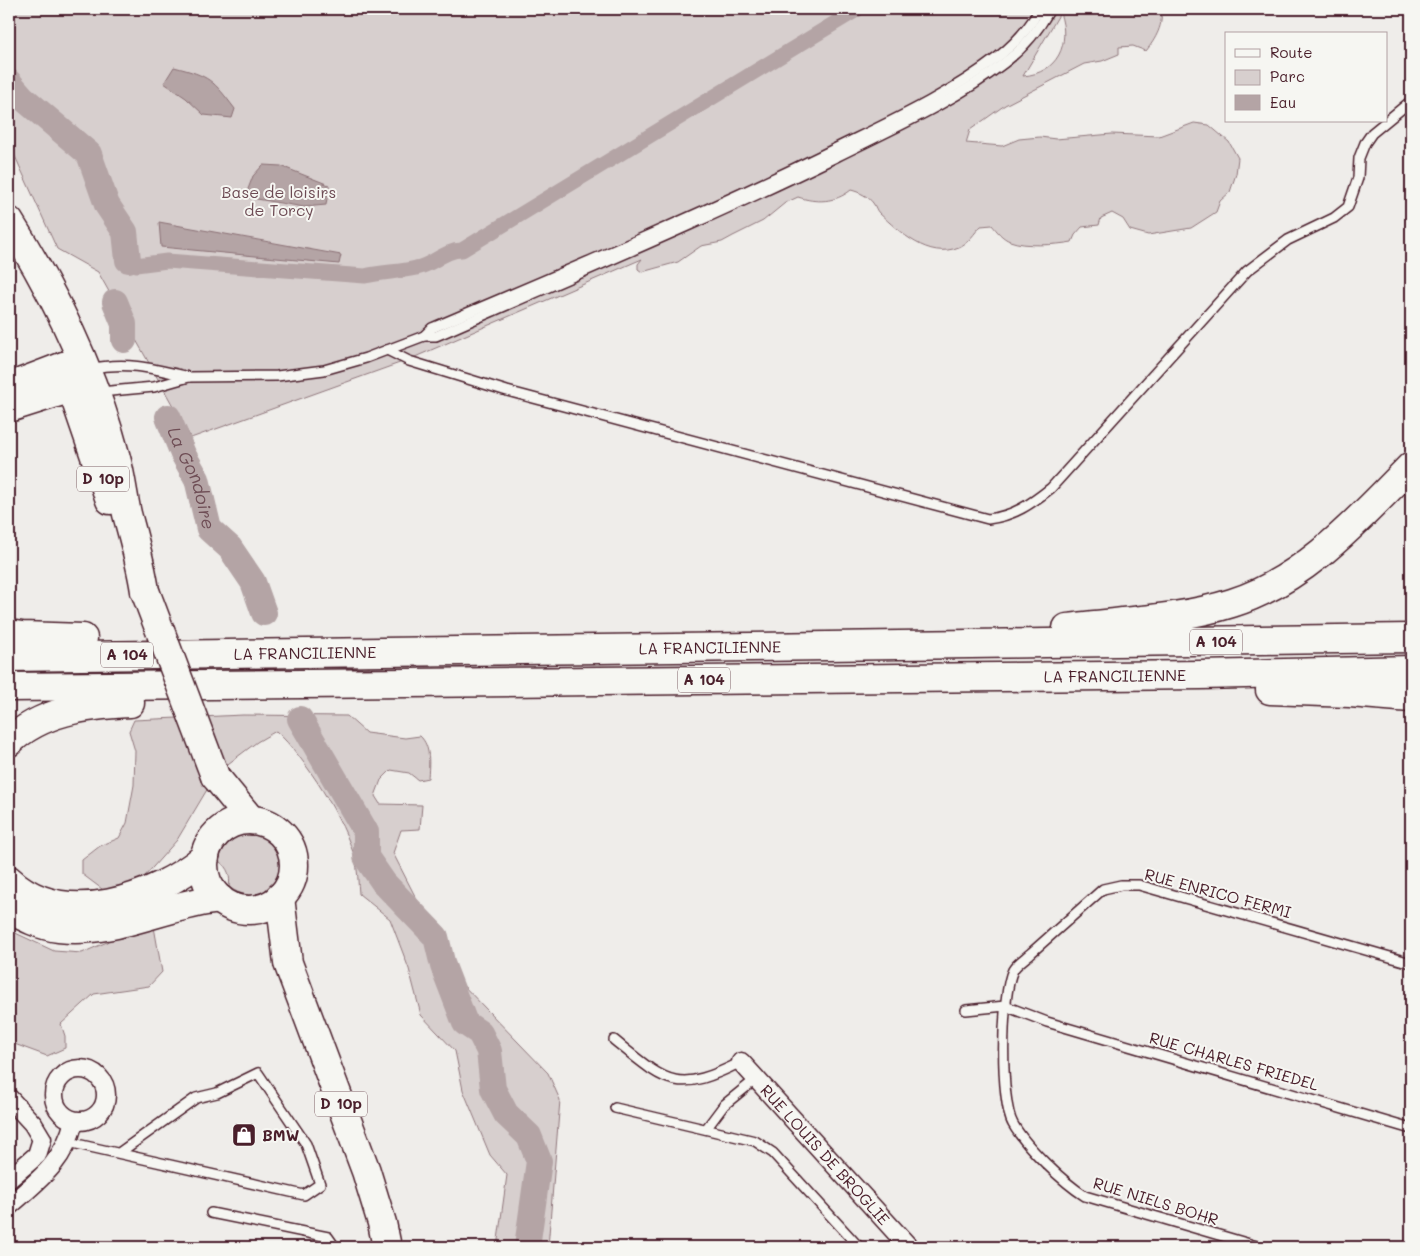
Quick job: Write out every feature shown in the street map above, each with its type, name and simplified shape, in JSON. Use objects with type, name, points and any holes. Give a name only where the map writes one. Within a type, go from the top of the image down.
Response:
[{"type":"main road","name":"D 10p","points":[[9,221],[56,305],[79,379]]},
{"type":"main road","name":"D 10p","points":[[9,230],[116,459],[127,513],[141,561],[145,591],[215,776],[219,832]]},
{"type":"main road","points":[[9,387],[79,379]]},
{"type":"main road","points":[[9,408],[79,379]]},
{"type":"main road","points":[[1020,643],[1047,630],[1178,615],[1233,602],[1290,574],[1339,539],[1411,466]]},
{"type":"main road","points":[[9,634],[66,638],[215,638],[246,654]]},
{"type":"main road","name":"LA FRANCILIENNE","points":[[9,657],[1020,643],[1272,642],[1411,638]]},
{"type":"main road","name":"LA FRANCILIENNE","points":[[9,687],[1201,675],[1411,670]]},
{"type":"main road","points":[[1201,675],[1241,690],[1350,693],[1411,698]]},
{"type":"main road","points":[[9,742],[26,729],[62,712],[97,705],[172,702],[207,685]]},
{"type":"main road","name":"D 10p","points":[[215,776],[251,820]]},
{"type":"main road","points":[[251,820],[272,826],[290,846],[293,855],[293,874],[286,890],[280,897],[266,906],[250,910],[234,907],[220,899],[207,880],[205,857],[211,842],[219,832],[236,822],[251,820]]},
{"type":"main road","points":[[9,880],[23,891],[51,903],[72,906],[96,904],[142,894],[188,871],[205,857]]},
{"type":"main road","name":"D 10p","points":[[280,897],[288,963],[366,1171],[382,1223],[386,1247]]},
{"type":"main road","points":[[9,910],[30,920],[58,928],[76,929],[133,919],[191,902],[220,899]]},
{"type":"main road","name":"D 10p","points":[[250,910],[288,963]]},
{"type":"street","name":"RUE LOUIS DE BROGLIE","points":[[741,1062],[909,1247]]},
{"type":"street","points":[[9,1098],[33,1124],[42,1139],[37,1155],[9,1179]]},
{"type":"street","points":[[9,1206],[47,1173],[68,1142],[74,1121]]},
{"type":"lane","points":[[424,336],[432,328],[744,193],[911,110],[964,80],[999,57],[1022,36],[1040,9]]},
{"type":"lane","points":[[79,379],[103,366],[140,365],[189,377],[277,376],[324,370],[424,336],[436,336],[748,200],[916,116],[968,87],[1004,63],[1029,41],[1050,9]]},
{"type":"lane","points":[[1388,120],[1411,101]]},
{"type":"lane","points":[[387,350],[409,361],[507,391],[988,519],[1006,517],[1030,505],[1051,488],[1247,271],[1288,240],[1334,218],[1348,207],[1358,178],[1359,158],[1365,143],[1372,133],[1385,122]]},
{"type":"lane","points":[[79,379],[154,387],[189,377]]},
{"type":"lane","name":"RUE ENRICO FERMI","points":[[1013,970],[1103,889],[1121,885],[1139,886],[1411,963]]},
{"type":"lane","name":"RUE NIELS BOHR","points":[[1013,970],[1005,1006],[1006,1100],[1013,1125],[1062,1179],[1073,1188],[1102,1203],[1260,1247]]},
{"type":"lane","points":[[966,1010],[1005,1006]]},
{"type":"lane","name":"RUE CHARLES FRIEDEL","points":[[1005,1006],[1047,1022],[1411,1129]]},
{"type":"lane","points":[[614,1040],[649,1068],[678,1082],[694,1081],[713,1076],[741,1062]]},
{"type":"lane","points":[[68,1142],[304,1195],[320,1184],[306,1144],[258,1073],[217,1093],[196,1098],[119,1153]]},
{"type":"lane","points":[[706,1129],[724,1105],[756,1079]]},
{"type":"lane","points":[[615,1108],[756,1141],[773,1153],[859,1247]]},
{"type":"lane","points":[[211,1213],[328,1237],[335,1247]]},
{"type":"green space","name":"Base de loisirs de Torcy","points":[[9,9],[1160,9],[1160,26],[1156,37],[1146,51],[1133,46],[1119,47],[1119,54],[1102,61],[1084,64],[1005,105],[970,130],[966,143],[1002,146],[1019,139],[1040,137],[1056,139],[1112,134],[1159,136],[1194,123],[1209,125],[1229,142],[1238,158],[1236,174],[1230,192],[1220,201],[1216,212],[1191,228],[1148,235],[1130,230],[1123,219],[1112,213],[1101,218],[1099,225],[1082,227],[1072,242],[1058,244],[1032,245],[1016,243],[1005,238],[992,225],[981,226],[969,240],[959,247],[948,250],[936,250],[905,236],[879,213],[869,198],[857,192],[851,190],[832,200],[825,201],[798,197],[785,203],[763,221],[722,242],[701,246],[678,262],[642,272],[638,269],[638,264],[642,259],[408,360],[191,438],[98,272],[57,249],[9,143]],"holes":[[[1060,13],[1064,36],[1062,46],[1059,55],[1053,63],[1035,74],[1023,76]]]},
{"type":"green space","points":[[243,715],[347,716],[366,733],[405,738],[420,736],[424,740],[428,750],[428,778],[418,780],[409,773],[391,770],[381,780],[375,796],[380,804],[422,805],[420,829],[401,830],[393,853],[458,980],[548,1073],[560,1100],[548,1247],[497,1247],[507,1175],[490,1155],[463,1090],[455,1051],[421,1015],[409,969],[390,919],[359,894],[355,859],[350,844],[323,790],[299,757],[276,731],[257,742],[212,776],[208,788],[177,840],[145,876],[162,972],[149,986],[94,994],[61,1024],[65,1036],[65,1048],[47,1056],[9,1042],[9,930],[54,951],[82,953],[107,942],[102,889],[82,874],[82,860],[100,846],[119,838],[127,823],[134,785],[135,751],[129,731],[134,720]]},
{"type":"green space","points":[[255,834],[270,842],[278,853],[280,865],[277,877],[269,888],[258,894],[245,894],[229,887],[230,879],[228,872],[219,861],[227,844],[232,840],[242,835]]},
{"type":"water","points":[[174,67],[196,73],[216,85],[235,109],[232,118],[204,115],[186,98],[164,83]]},
{"type":"water","points":[[263,165],[281,166],[329,185],[326,205],[304,207],[245,197],[253,176]]},
{"type":"water","points":[[159,222],[341,255],[339,264],[161,247]]},
{"type":"waterway","points":[[128,260],[136,265],[167,261],[365,276],[410,269],[428,264],[450,252],[462,250],[858,9]]},
{"type":"waterway","name":"La Gondoire","points":[[9,82],[23,98],[89,154],[107,205],[125,232],[128,260]]},
{"type":"waterway","name":"La Gondoire","points":[[115,302],[124,324],[124,340]]},
{"type":"waterway","name":"La Gondoire","points":[[168,417],[183,454],[197,479],[209,529],[230,548],[253,582],[264,613]]},
{"type":"waterway","name":"La Gondoire","points":[[300,719],[366,832],[366,857],[384,883],[436,937],[443,966],[465,1023],[480,1033],[489,1051],[493,1089],[506,1114],[529,1136],[539,1161],[527,1247]]},
{"type":"place","name":"BMW","points":[[244,1135]]}]
